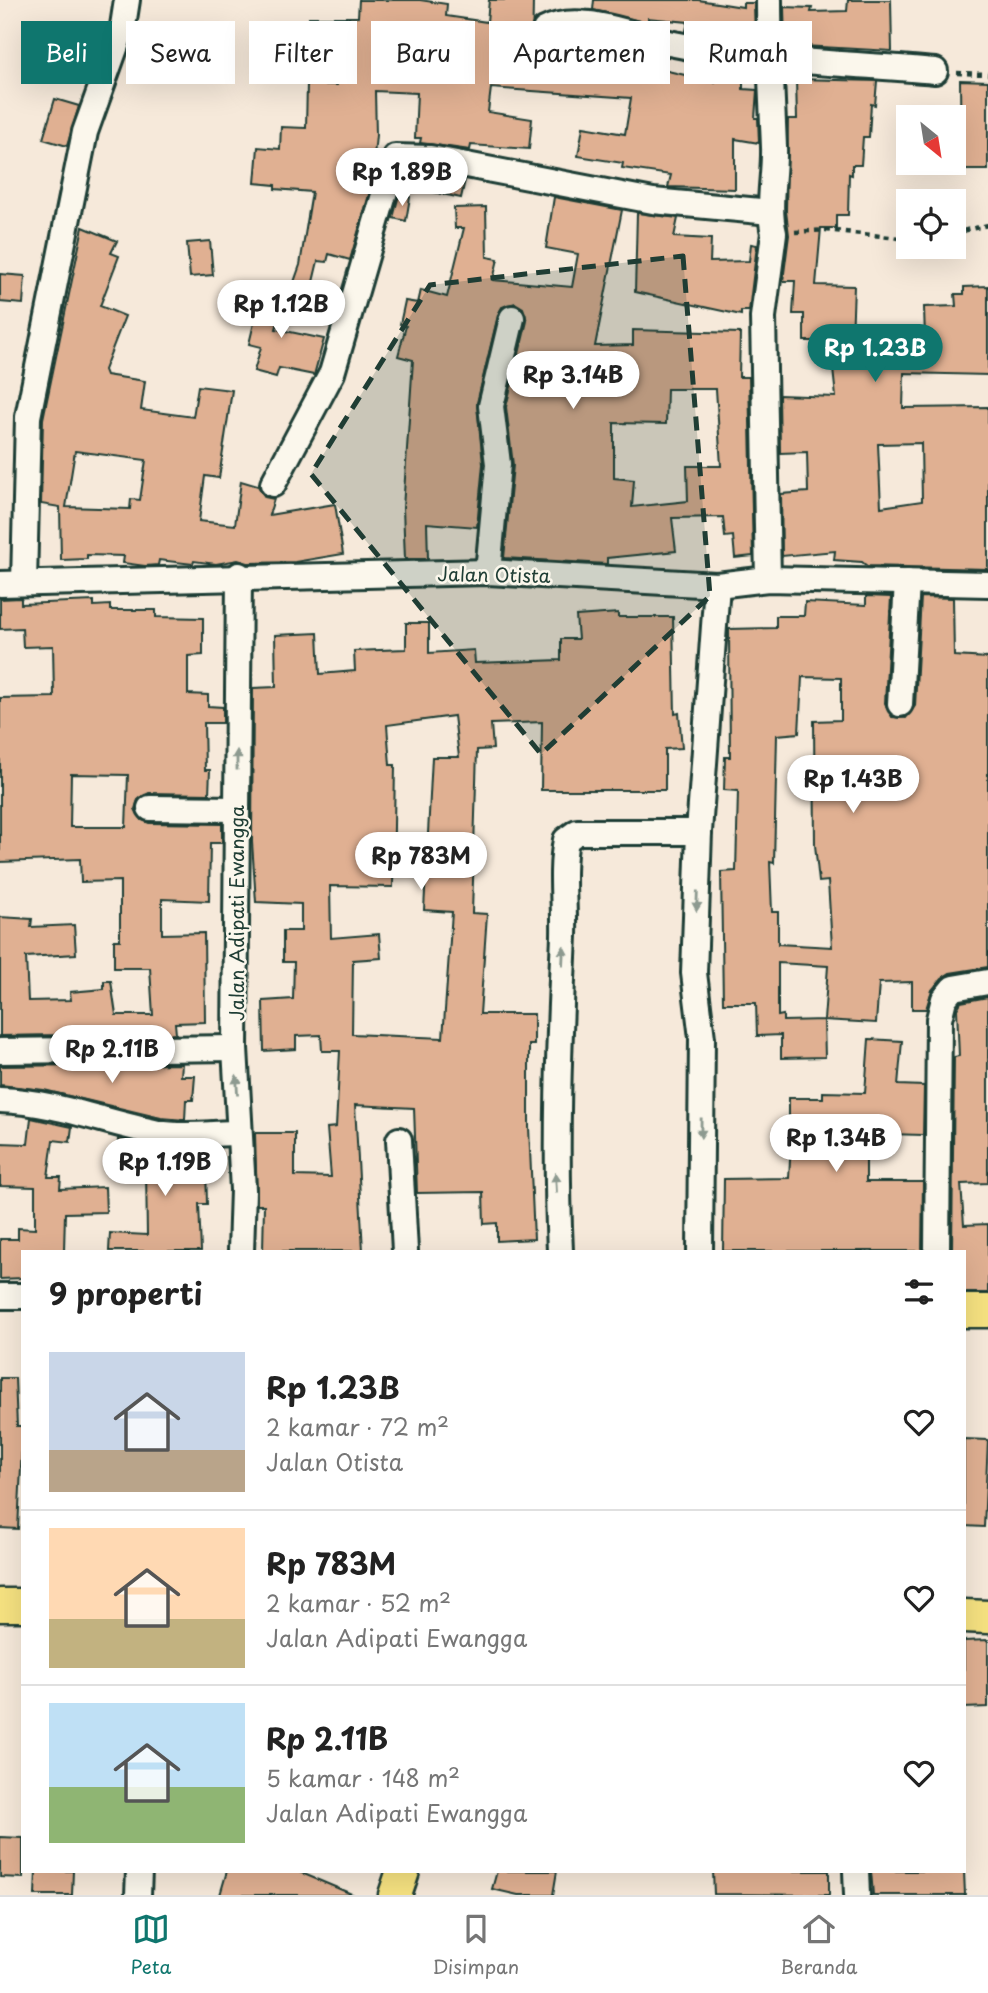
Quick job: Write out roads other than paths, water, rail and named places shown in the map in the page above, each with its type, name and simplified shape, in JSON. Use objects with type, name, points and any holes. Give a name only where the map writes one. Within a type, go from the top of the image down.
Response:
[{"type":"main road","points":[[966,1311],[988,1311]]},
{"type":"main road","points":[[0,1605],[21,1605]]},
{"type":"main road","points":[[966,1616],[988,1617]]},
{"type":"main road","points":[[395,1895],[402,1873]]},
{"type":"street","points":[[12,583],[28,417],[85,132],[123,26],[127,0]]},
{"type":"street","points":[[769,0],[769,21]]},
{"type":"street","points":[[812,62],[935,71]]},
{"type":"street","points":[[768,579],[763,317],[772,223],[774,148],[770,84]]},
{"type":"street","points":[[273,484],[332,373],[395,157],[430,158],[772,223]]},
{"type":"street","points":[[488,572],[498,464],[491,406],[512,318]]},
{"type":"street","name":"Jalan Otista","points":[[12,583],[239,575],[488,572],[717,585],[768,579],[988,584]]},
{"type":"street","name":"Jalan Adipati Ewangga","points":[[239,575],[235,1048],[241,1250]]},
{"type":"street","points":[[900,705],[907,582]]},
{"type":"street","points":[[700,1250],[702,1038],[694,972],[699,832],[717,585]]},
{"type":"street","points":[[150,808],[237,809]]},
{"type":"street","points":[[560,1250],[555,1163],[564,933],[562,859],[566,840],[577,832],[699,832]]},
{"type":"street","points":[[937,1250],[939,1019],[944,999],[953,988],[988,982]]},
{"type":"street","points":[[0,1051],[235,1048]]},
{"type":"street","points":[[0,1100],[26,1101],[76,1110],[161,1134],[239,1133]]},
{"type":"street","points":[[399,1140],[405,1250]]},
{"type":"street","points":[[0,1296],[21,1296]]},
{"type":"street","points":[[138,1895],[139,1873]]},
{"type":"street","points":[[856,1873],[857,1895]]}]
